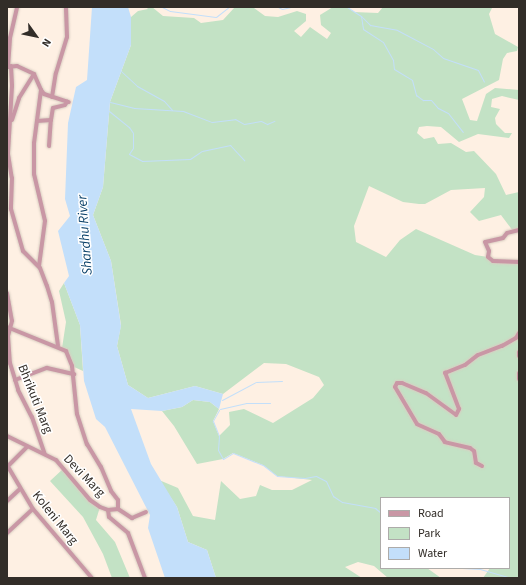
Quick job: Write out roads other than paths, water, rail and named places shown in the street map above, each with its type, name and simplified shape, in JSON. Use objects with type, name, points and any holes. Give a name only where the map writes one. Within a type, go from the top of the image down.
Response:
[{"type":"street","points":[[11,124],[9,110],[8,44],[17,7]]},
{"type":"street","points":[[52,97],[56,73],[66,37],[66,7]]},
{"type":"street","points":[[9,66],[32,73],[41,90],[52,97],[68,102],[65,105],[53,108],[49,146]]},
{"type":"street","points":[[32,73],[19,98],[11,124],[8,154],[14,224],[23,251],[38,266],[52,302],[58,346]]},
{"type":"street","points":[[38,266],[45,221],[34,174],[37,121],[41,90]]},
{"type":"street","points":[[37,121],[51,120]]},
{"type":"street","points":[[519,230],[507,233],[503,238],[485,242],[489,251],[488,257],[494,260],[519,262]]},
{"type":"street","name":"Bhrikuti Marg","points":[[7,293],[12,321],[8,327],[8,354],[16,380],[45,454]]},
{"type":"street","points":[[8,327],[58,346],[66,351],[74,374],[77,414],[87,444],[101,467],[111,492],[118,500],[118,509],[129,516],[137,517],[146,512]]},
{"type":"street","points":[[482,466],[476,462],[474,451],[470,448],[445,442],[439,434],[417,424],[395,387],[397,382],[426,393],[456,415],[459,409],[446,373],[458,369],[478,355],[502,346],[516,338],[519,333]]},
{"type":"street","points":[[16,380],[47,368],[74,374]]},
{"type":"street","points":[[519,373],[519,379]]},
{"type":"street","name":"Devi Marg","points":[[7,436],[27,447],[45,454],[64,468],[90,500],[108,510],[118,509]]},
{"type":"street","points":[[7,466],[27,447]]},
{"type":"street","name":"Koleni Marg","points":[[7,466],[33,509],[92,578]]},
{"type":"street","points":[[7,501],[20,489]]},
{"type":"street","points":[[7,533],[33,509]]},
{"type":"street","points":[[108,510],[109,517],[128,533],[145,578]]},
{"type":"water","name":"Shardhu River","points":[[92,7],[128,7],[131,17],[131,45],[110,102],[103,187],[93,215],[111,261],[121,326],[117,346],[128,385],[148,398],[195,386],[223,394],[219,409],[210,402],[193,400],[182,407],[162,411],[131,409],[151,464],[177,507],[188,542],[207,550],[216,578],[165,578],[148,528],[150,515],[105,427],[96,419],[84,381],[80,325],[64,283],[69,276],[58,231],[70,216],[65,199],[68,123],[76,87],[87,80]]},
{"type":"waterway","points":[[162,7],[170,11],[216,17],[229,7]]},
{"type":"waterway","points":[[278,7],[282,9],[291,7]]},
{"type":"waterway","points":[[347,7],[361,16],[370,25],[397,30],[433,49],[443,58],[478,70],[484,82]]},
{"type":"waterway","points":[[361,16],[363,29],[383,42],[393,60],[394,69],[412,80],[416,95],[423,100],[431,100],[438,108],[448,113],[463,132]]},
{"type":"waterway","points":[[121,71],[137,86],[164,101],[172,110]]},
{"type":"waterway","points":[[110,102],[134,108],[183,111],[212,122],[235,119],[244,124],[261,121],[267,124],[274,121]]},
{"type":"waterway","points":[[109,111],[129,127],[133,133],[133,148],[129,154],[142,161],[190,159],[202,151],[230,145],[244,160]]},
{"type":"waterway","points":[[222,400],[256,382],[282,381]]},
{"type":"waterway","points":[[220,409],[246,403],[270,403]]},
{"type":"waterway","points":[[219,410],[213,421],[219,436],[218,450],[223,459],[233,453],[263,465],[277,476],[305,478],[316,476],[326,481],[333,496],[342,502],[375,508],[380,512]]},
{"type":"waterway","points":[[480,569],[512,578]]}]
